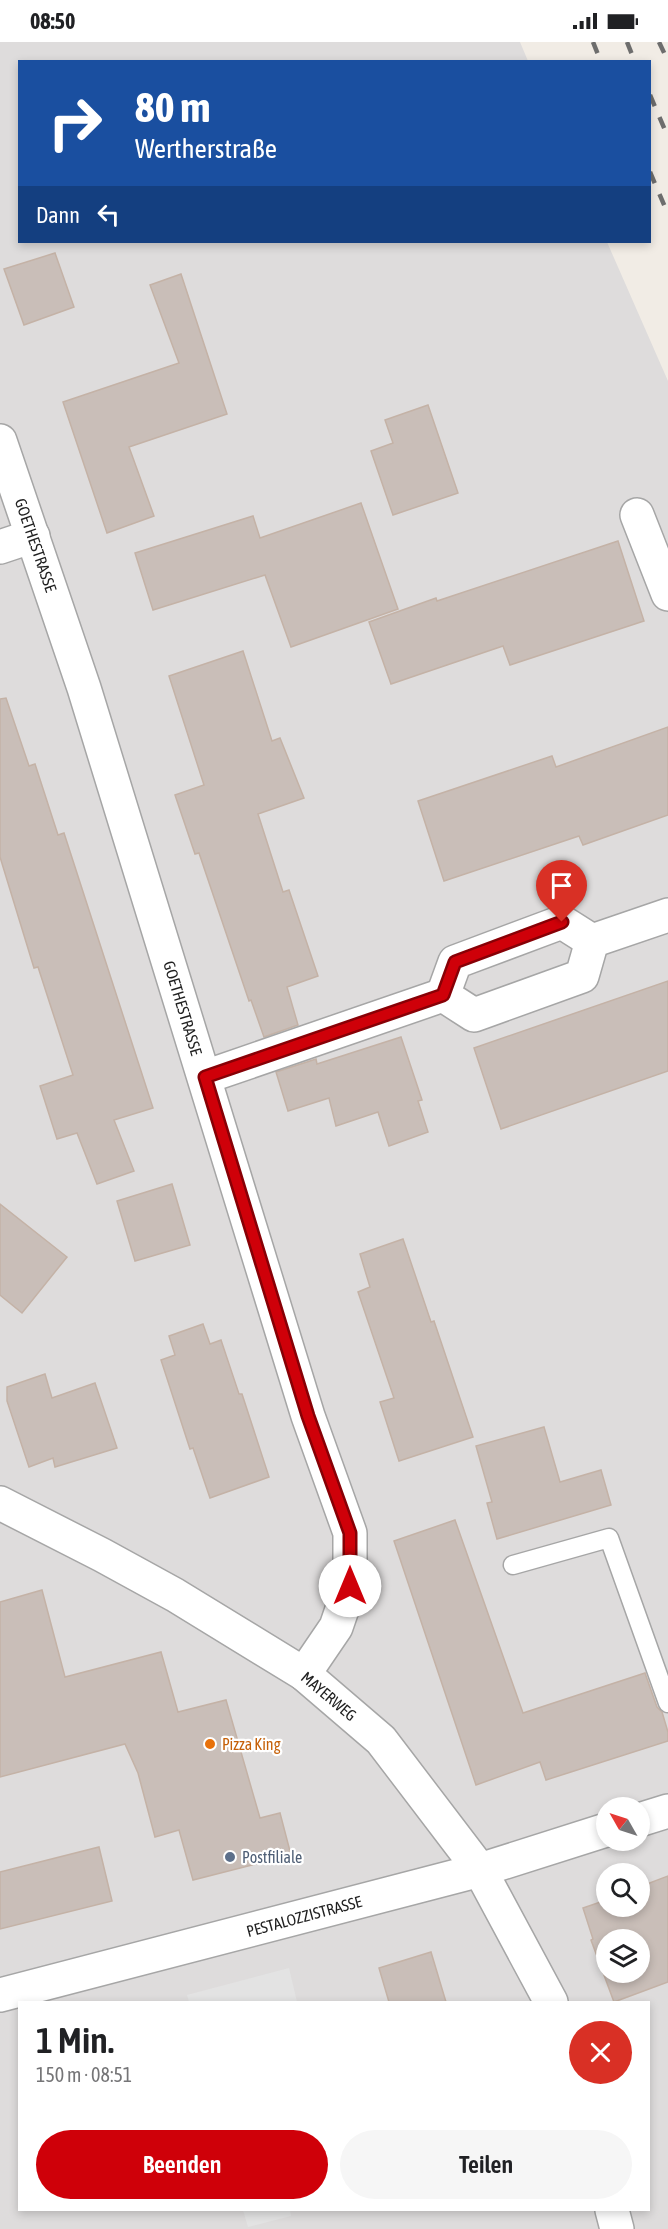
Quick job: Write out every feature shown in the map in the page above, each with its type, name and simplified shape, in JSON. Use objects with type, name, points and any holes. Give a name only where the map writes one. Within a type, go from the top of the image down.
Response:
[{"type":"street","name":"GOETHESTRASSE","points":[[0,441],[84,688],[308,1416],[350,1533],[350,1586],[336,1627],[304,1674]]},
{"type":"street","points":[[637,515],[668,594]]},
{"type":"street","points":[[0,547],[33,536]]},
{"type":"street","points":[[592,941],[668,915]]},
{"type":"street","points":[[443,995],[455,962],[562,922],[592,941]]},
{"type":"street","points":[[443,995],[474,1015],[582,976],[592,941]]},
{"type":"street","points":[[205,1077],[443,995]]},
{"type":"street","name":"MAYERWEG","points":[[0,1503],[175,1595],[304,1674],[381,1740],[480,1870],[550,2001]]},
{"type":"street","points":[[650,1817],[668,1811]]},
{"type":"street","name":"PESTALOZZISTRASSE","points":[[0,1995],[480,1870],[596,1833]]},
{"type":"street","points":[[612,2211],[617,2229]]},
{"type":"lane","points":[[513,1565],[609,1538],[668,1703]]},
{"type":"shaded area","points":[[0,42],[520,42],[528,60],[18,60],[18,243],[607,243],[668,381],[668,2229],[0,2229]]},
{"type":"shaded area","points":[[289,1968],[297,2001],[189,2001],[187,1995]]},
{"type":"shaded area","points":[[243,2211],[290,2211],[291,2216],[248,2227]]},
{"type":"building","points":[[55,253],[74,307],[24,325],[4,269]]},
{"type":"building","points":[[181,274],[227,414],[129,447],[154,516],[107,533],[63,402],[179,363],[150,285]]},
{"type":"building","points":[[428,405],[458,493],[393,515],[371,451],[393,443],[385,420]]},
{"type":"building","points":[[361,503],[398,609],[291,647],[265,575],[153,610],[135,553],[253,516],[260,538]]},
{"type":"building","points":[[618,541],[644,621],[510,665],[503,646],[391,684],[369,622],[436,598],[437,601]]},
{"type":"building","points":[[243,651],[272,741],[280,738],[304,798],[258,814],[283,892],[289,890],[318,976],[287,987],[298,1025],[264,1037],[251,1000],[249,1001],[199,853],[195,854],[175,795],[204,785],[169,676]]},
{"type":"building","points":[[6,698],[29,766],[35,764],[58,835],[64,833],[153,1108],[114,1120],[134,1171],[97,1184],[77,1133],[57,1139],[40,1086],[73,1075],[38,967],[34,968],[0,857],[0,699]]},
{"type":"building","points":[[668,727],[668,815],[583,845],[579,836],[444,881],[418,801],[552,756],[556,767]]},
{"type":"building","points":[[668,981],[668,1071],[501,1129],[474,1048]]},
{"type":"building","points":[[401,1037],[422,1100],[418,1101],[428,1132],[389,1146],[378,1112],[336,1126],[329,1098],[288,1111],[276,1072],[316,1059],[317,1064]]},
{"type":"building","points":[[172,1184],[190,1245],[135,1261],[117,1201]]},
{"type":"building","points":[[0,1204],[67,1257],[22,1313],[0,1295]]},
{"type":"building","points":[[403,1239],[431,1322],[434,1321],[473,1437],[399,1461],[380,1402],[394,1398],[358,1292],[370,1287],[360,1254]]},
{"type":"building","points":[[203,1324],[210,1344],[221,1340],[239,1394],[242,1394],[269,1477],[210,1498],[193,1448],[190,1449],[161,1360],[175,1355],[169,1336]]},
{"type":"building","points":[[45,1374],[52,1398],[95,1383],[117,1448],[55,1467],[53,1458],[29,1467],[7,1401],[7,1387]]},
{"type":"building","points":[[544,1427],[560,1482],[601,1470],[611,1505],[497,1539],[487,1503],[492,1502],[476,1446]]},
{"type":"building","points":[[455,1520],[523,1713],[645,1673],[657,1707],[662,1712],[668,1732],[668,1741],[546,1780],[540,1762],[476,1785],[394,1541]]},
{"type":"building","points":[[42,1590],[65,1677],[161,1652],[178,1712],[226,1700],[260,1818],[280,1813],[291,1855],[193,1880],[179,1830],[155,1837],[138,1773],[125,1744],[0,1777],[0,1602]]},
{"type":"building","points":[[99,1847],[112,1901],[0,1929],[0,1872]]},
{"type":"building","points":[[668,1876],[668,1982],[614,2001],[607,1983],[650,1983],[650,1929],[596,1929],[596,1953],[583,1908],[596,1903],[596,1917],[650,1917],[650,1883]]},
{"type":"building","points":[[431,1952],[446,2001],[389,2001],[379,1968]]},
{"type":"railway","points":[[593,42],[600,60]]},
{"type":"railway","points":[[627,42],[634,60]]},
{"type":"railway","points":[[659,42],[668,61]]},
{"type":"railway","points":[[651,97],[668,137]]},
{"type":"railway","points":[[651,174],[668,214]]},
{"type":"place","name":"Pizza King","points":[[210,1744]]},
{"type":"place","name":"Postfiliale","points":[[230,1857]]},
{"type":"route","points":[[350,1586],[350,1533],[308,1416],[205,1077],[443,995],[455,962],[562,922]]}]
